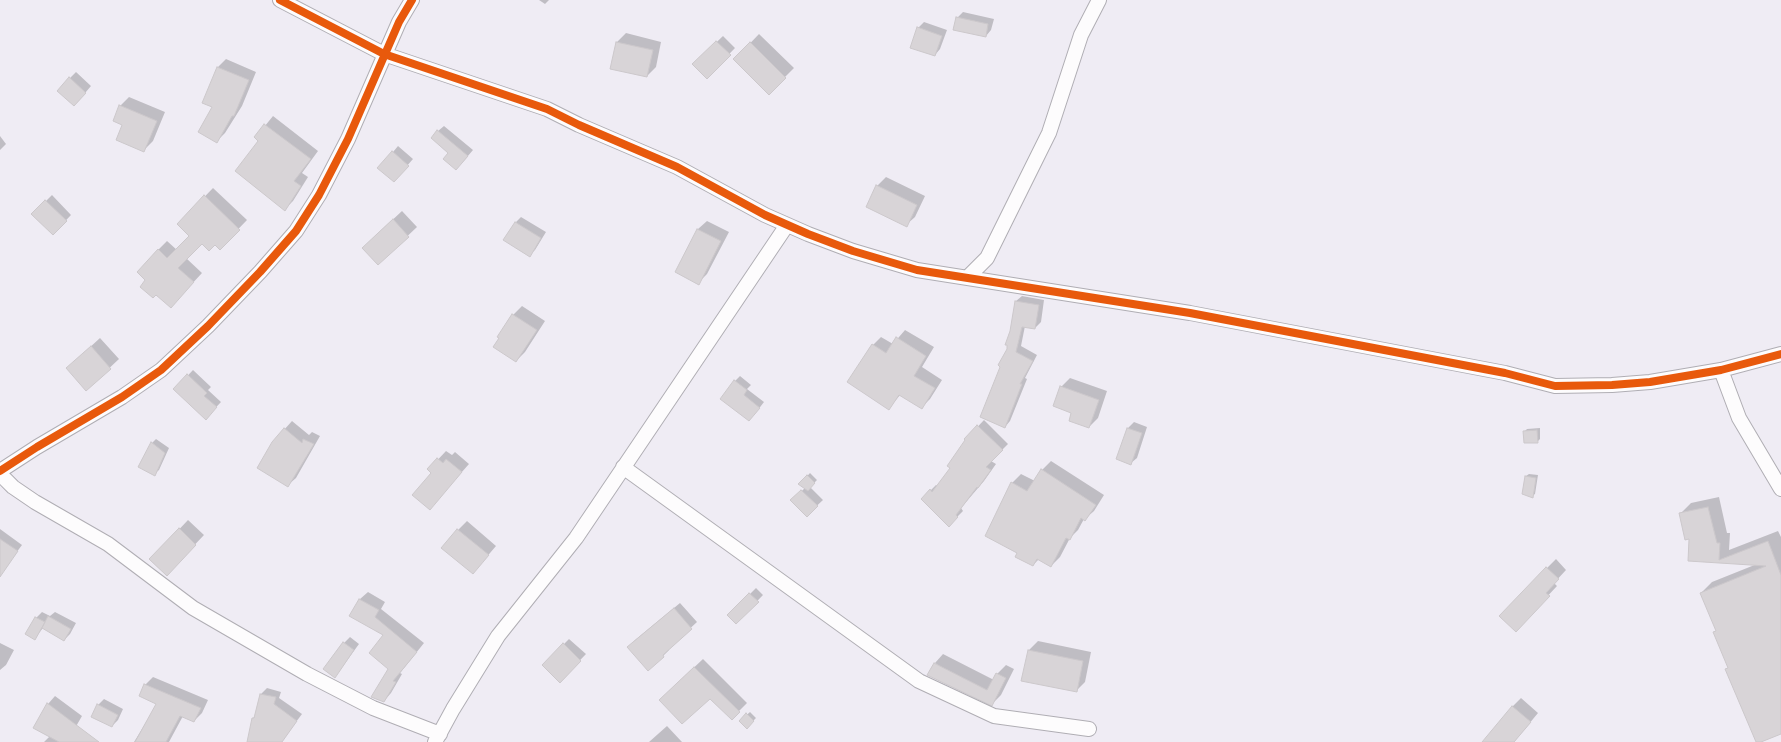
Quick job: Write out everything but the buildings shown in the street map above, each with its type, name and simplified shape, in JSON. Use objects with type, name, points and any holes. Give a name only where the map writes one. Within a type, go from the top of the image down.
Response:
[{"type":"street","points":[[280,0],[384,54],[547,109],[579,125],[677,167],[787,225],[853,251],[917,270],[1190,313],[1505,373],[1555,386],[1612,386],[1650,382],[1721,370],[1781,354]]},
{"type":"street","points":[[412,0],[384,54],[348,139],[319,196],[296,231],[208,326],[161,370],[122,397],[37,447],[0,472],[13,487],[35,502],[108,544],[193,608],[307,674],[373,708],[438,738],[453,709],[498,636],[576,538],[787,225]]},
{"type":"street","points":[[967,278],[987,258],[1049,133],[1081,36],[1099,0]]},
{"type":"street","points":[[1721,370],[1739,418],[1781,490]]},
{"type":"street","points":[[624,467],[918,681],[994,716],[1089,729]]},
{"type":"cycle path","points":[[280,0],[384,54],[547,109],[579,125],[677,167],[765,215],[808,234],[853,251],[917,270],[1190,313],[1505,373],[1555,386],[1650,382],[1721,370],[1781,354]]},
{"type":"cycle path","points":[[0,471],[122,397],[161,370],[208,326],[296,231],[319,195],[348,139],[399,22],[412,0]]}]
